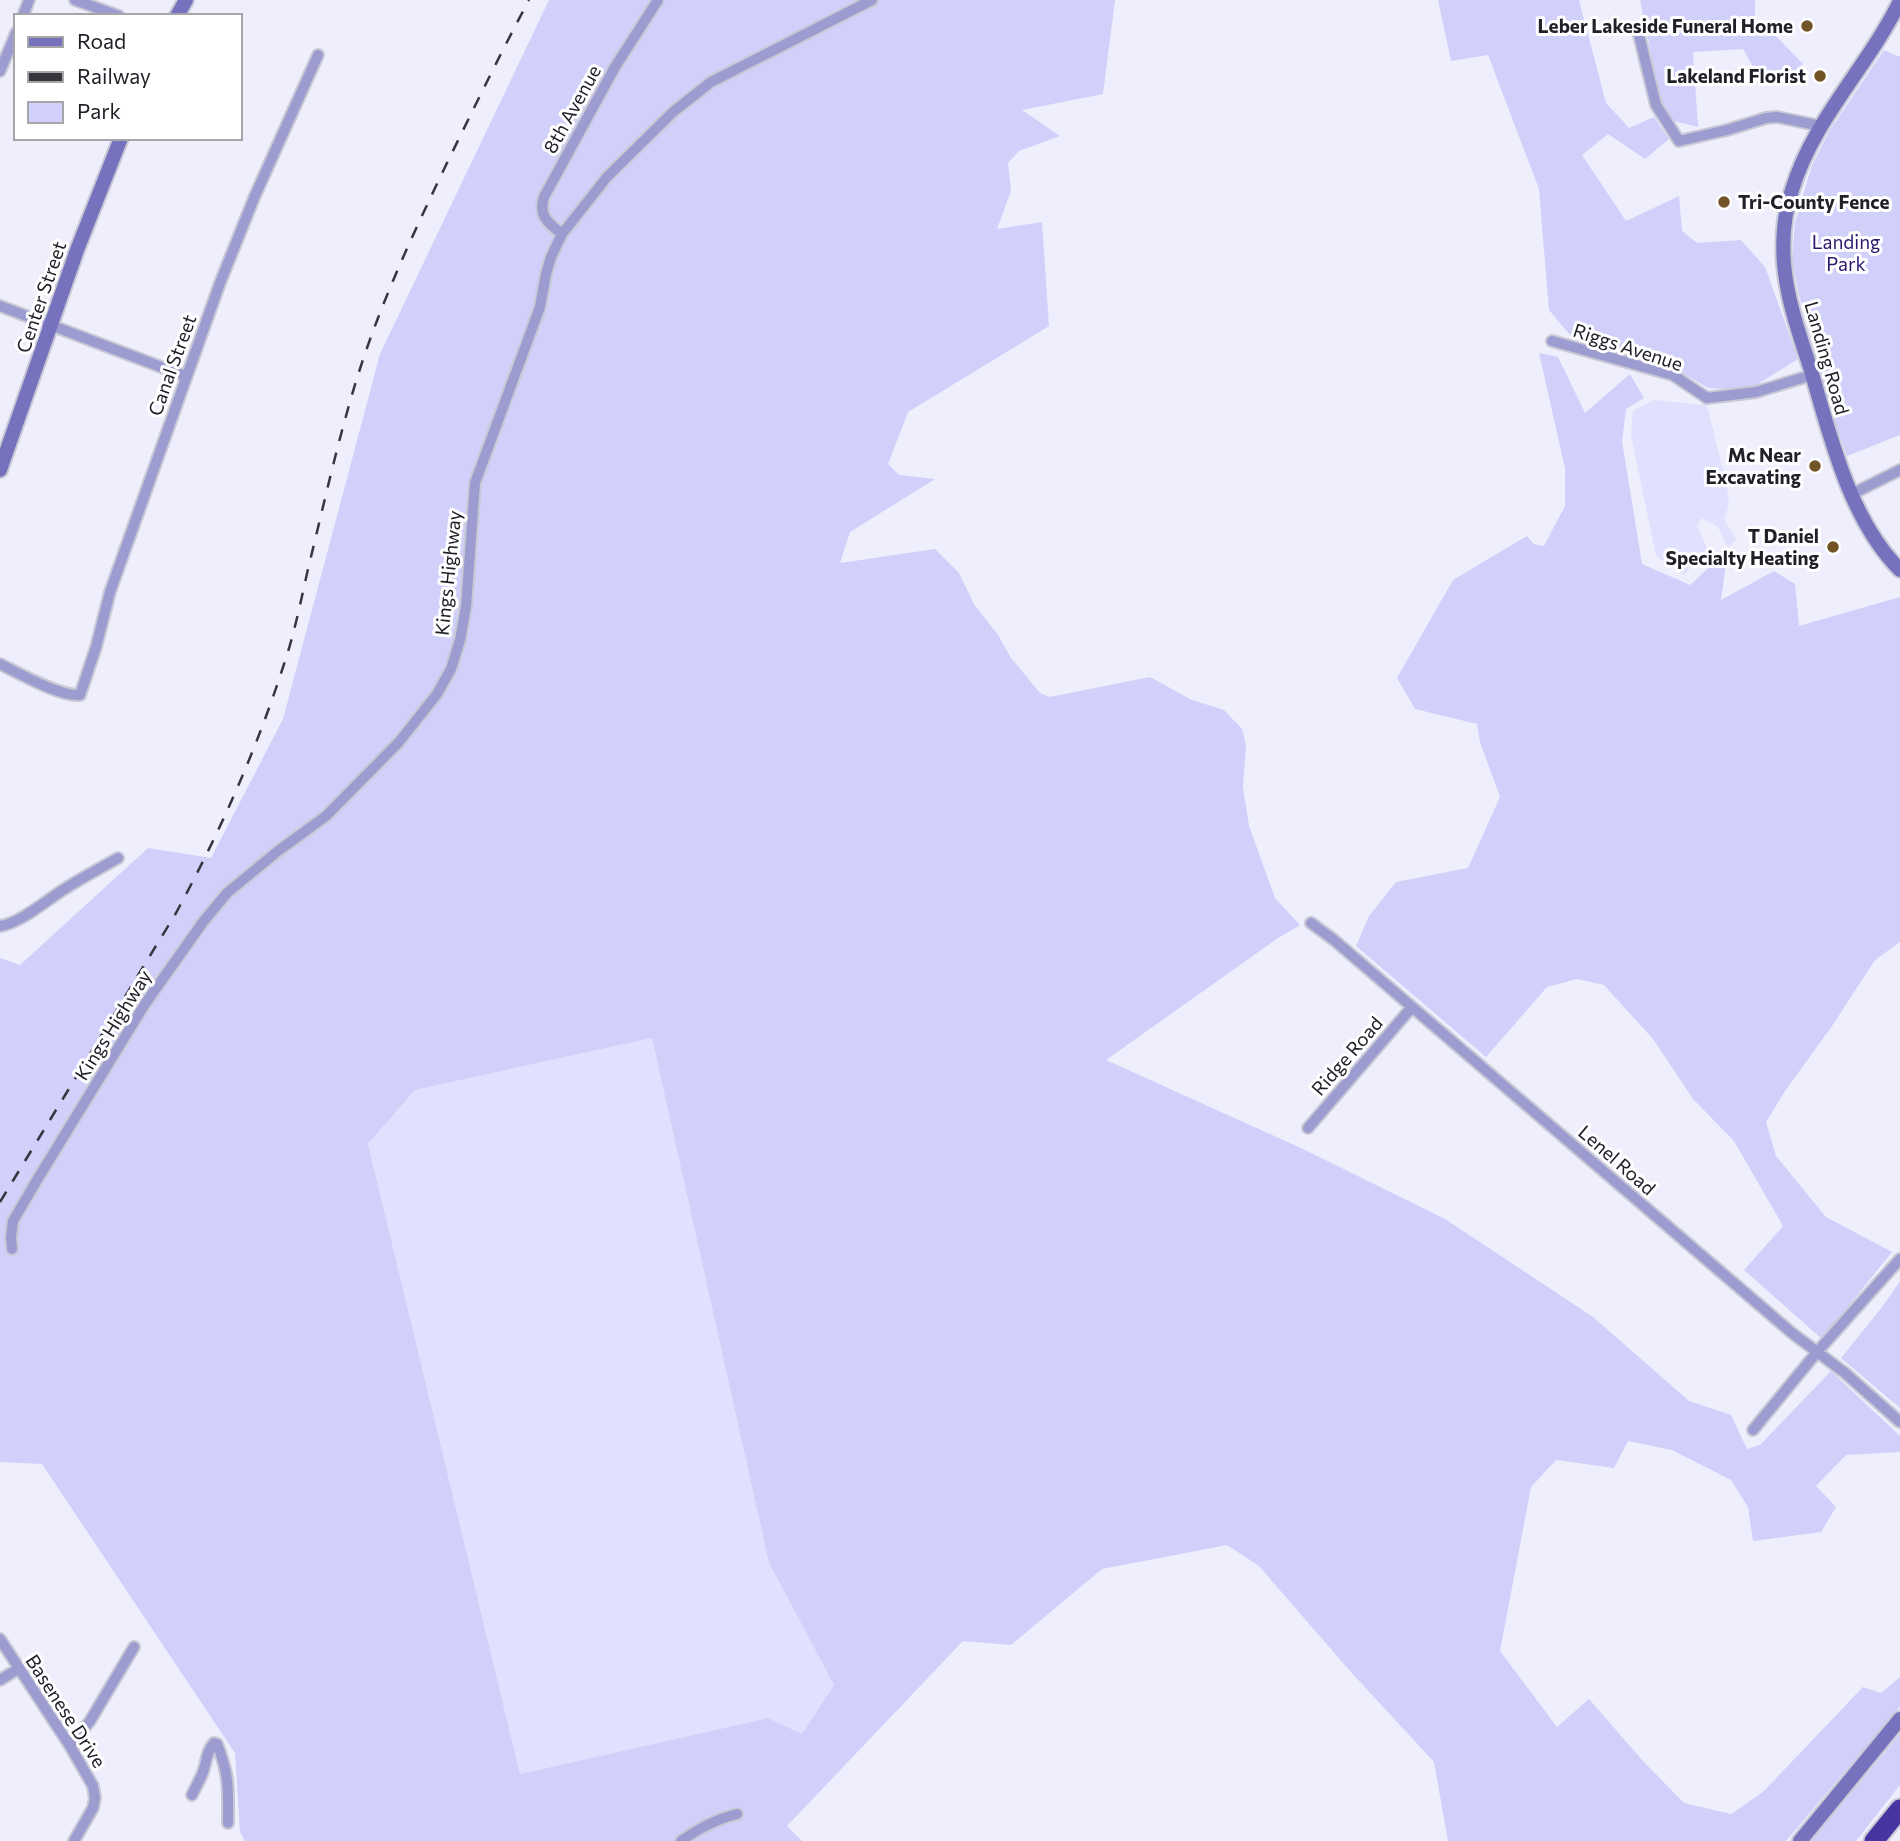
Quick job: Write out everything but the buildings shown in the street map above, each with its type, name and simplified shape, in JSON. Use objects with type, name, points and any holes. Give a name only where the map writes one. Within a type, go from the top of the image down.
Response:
[{"type":"highway","points":[[1874,1841],[1900,1809]]},
{"type":"main road","name":"Landing Road","points":[[1900,1],[1821,126],[1795,180],[1783,233],[1787,287],[1830,437],[1852,494],[1873,536],[1900,570]]},
{"type":"main road","name":"Center Street","points":[[0,470],[81,240],[120,140]]},
{"type":"main road","points":[[1800,1841],[1900,1719]]},
{"type":"street","points":[[75,0],[114,14]]},
{"type":"street","name":"8th Avenue","points":[[562,234],[544,218],[541,205],[544,197],[615,68],[658,0]]},
{"type":"street","name":"Kings Highway","points":[[12,1249],[13,1221],[145,1004],[203,922],[227,893],[326,816],[365,778],[418,719],[452,669],[466,607],[475,483],[540,307],[546,274],[562,234],[607,177],[690,97],[711,82],[872,0]]},
{"type":"street","points":[[1638,31],[1656,105],[1679,141],[1727,130],[1766,117],[1821,126]]},
{"type":"street","points":[[0,71],[14,38]]},
{"type":"street","name":"Canal Street","points":[[0,664],[73,696],[80,695],[96,648],[110,592],[185,376],[246,217],[318,55]]},
{"type":"street","points":[[0,306],[185,376]]},
{"type":"street","name":"Riggs Avenue","points":[[1552,341],[1673,375],[1707,398],[1756,392],[1812,374]]},
{"type":"street","points":[[1852,494],[1900,470]]},
{"type":"street","points":[[0,926],[20,918],[118,858]]},
{"type":"street","name":"Lenel Road","points":[[1311,923],[1900,1422]]},
{"type":"street","name":"Ridge Road","points":[[1308,1128],[1412,1007]]},
{"type":"street","points":[[1753,1430],[1900,1258]]},
{"type":"street","name":"Basenese Drive","points":[[0,1639],[91,1780],[94,1794],[90,1814],[74,1841]]},
{"type":"street","points":[[70,1746],[90,1721],[134,1647]]},
{"type":"street","points":[[0,1680],[18,1669]]},
{"type":"street","points":[[192,1795],[203,1772],[207,1752],[214,1743],[217,1744],[229,1782],[228,1823]]},
{"type":"street","points":[[681,1841],[710,1823],[737,1814]]},
{"type":"shaded area","points":[[1654,400],[1707,405],[1727,486],[1729,505],[1724,519],[1736,539],[1728,548],[1718,527],[1702,518],[1697,525],[1707,548],[1684,575],[1656,556],[1631,435],[1633,411]]},
{"type":"shaded area","points":[[652,1038],[769,1563],[834,1685],[802,1734],[768,1718],[520,1774],[368,1144],[415,1090]]},
{"type":"green space","points":[[549,0],[1115,0],[1103,94],[1022,110],[1060,136],[1019,151],[1008,163],[1011,191],[997,229],[1042,222],[1049,326],[908,412],[888,464],[899,475],[935,479],[850,532],[840,563],[935,549],[959,573],[974,604],[998,635],[1011,658],[1040,693],[1050,697],[1150,677],[1192,700],[1224,710],[1242,729],[1246,745],[1243,787],[1249,826],[1275,898],[1300,925],[1106,1060],[1303,1149],[1445,1219],[1593,1317],[1689,1401],[1731,1415],[1747,1449],[1760,1445],[1831,1371],[1900,1436],[1900,1452],[1846,1455],[1816,1486],[1836,1507],[1821,1532],[1753,1541],[1748,1507],[1731,1480],[1672,1450],[1628,1441],[1614,1468],[1556,1460],[1531,1487],[1500,1651],[1557,1727],[1589,1699],[1684,1803],[1731,1814],[1763,1792],[1863,1687],[1881,1693],[1900,1677],[1900,1707],[1786,1841],[1448,1841],[1434,1762],[1349,1670],[1259,1566],[1227,1545],[1102,1569],[1011,1645],[963,1641],[787,1826],[802,1841],[245,1841],[240,1832],[235,1753],[42,1464],[0,1462],[0,958],[20,965],[148,848],[211,858],[283,719],[380,354]],"holes":[[[652,1038],[769,1563],[834,1685],[802,1734],[768,1718],[520,1774],[368,1144],[415,1090]]]},
{"type":"green space","points":[[1438,0],[1579,0],[1606,103],[1629,128],[1654,117],[1669,139],[1645,159],[1608,134],[1582,155],[1626,221],[1679,196],[1682,231],[1697,243],[1741,240],[1765,267],[1798,359],[1748,390],[1708,388],[1674,368],[1570,335],[1549,310],[1539,189],[1488,55],[1451,61]]},
{"type":"green space","points":[[1640,0],[1757,0],[1755,24],[1770,30],[1803,64],[1789,75],[1756,72],[1743,49],[1693,52],[1698,127],[1674,121],[1661,104]]},
{"type":"green space","name":"Landing Park","points":[[1884,50],[1900,57],[1900,435],[1847,456],[1826,398],[1799,295],[1792,261],[1795,222],[1812,165],[1830,130]]},
{"type":"green space","points":[[1539,353],[1558,357],[1585,413],[1630,374],[1644,398],[1626,409],[1622,441],[1642,564],[1690,585],[1728,550],[1721,600],[1774,571],[1795,584],[1799,626],[1900,597],[1900,942],[1875,960],[1766,1122],[1776,1156],[1826,1217],[1892,1252],[1822,1339],[1744,1270],[1783,1226],[1734,1141],[1693,1099],[1653,1039],[1604,985],[1577,979],[1547,987],[1486,1057],[1356,946],[1369,916],[1396,882],[1468,868],[1500,797],[1480,742],[1477,724],[1415,709],[1397,678],[1453,580],[1527,536],[1534,544],[1544,546],[1565,506],[1565,468]]},
{"type":"green space","points":[[1900,1281],[1900,1408],[1841,1358]]},
{"type":"green space","points":[[1900,1734],[1900,1785],[1856,1841],[1811,1841]]},
{"type":"railway","points":[[0,1202],[176,913],[236,790],[289,650],[344,423],[377,321],[434,191],[529,0]]},
{"type":"place","name":"Leber Lakeside Funeral Home","points":[[1807,26]]},
{"type":"place","name":"Lakeland Florist","points":[[1820,76]]},
{"type":"place","name":"Tri-County Fence","points":[[1724,202]]},
{"type":"place","name":"Mc Near Excavating","points":[[1815,466]]},
{"type":"place","name":"T Daniel Specialty Heating","points":[[1833,547]]}]
